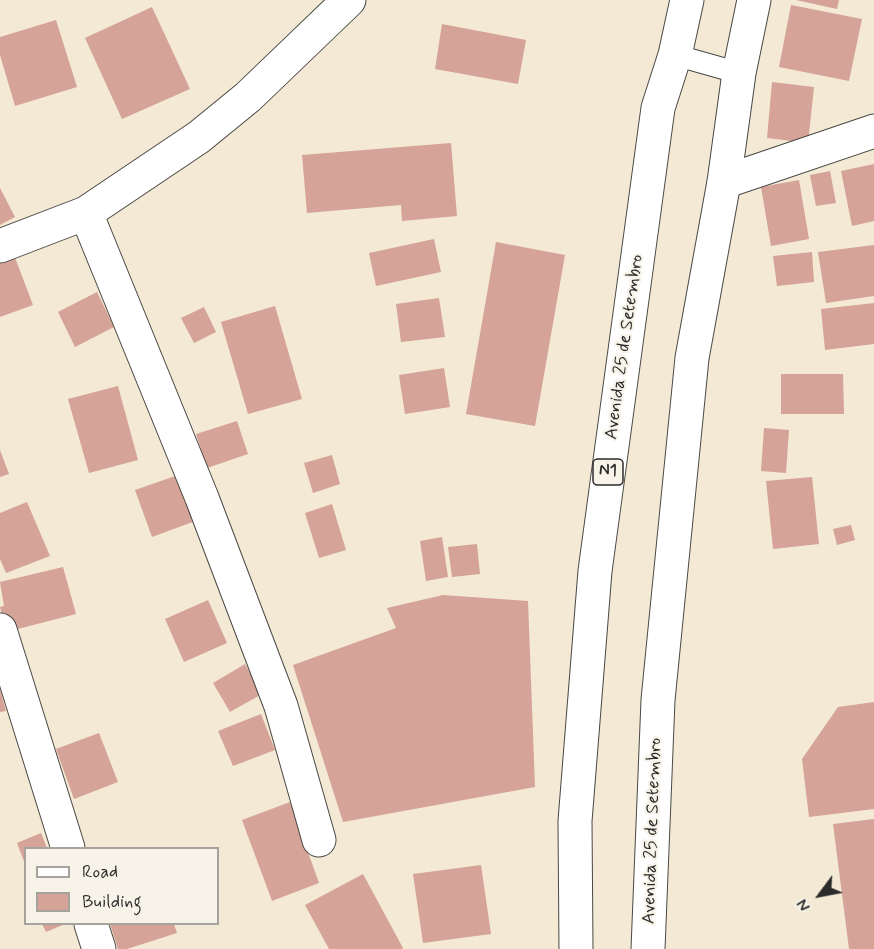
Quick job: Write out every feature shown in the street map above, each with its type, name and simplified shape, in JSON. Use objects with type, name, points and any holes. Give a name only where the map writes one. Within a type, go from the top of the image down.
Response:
[{"type":"main road","points":[[0,246],[86,213],[199,137],[248,97],[349,0]]},
{"type":"main road","name":"Avenida 25 de Setembro","points":[[576,949],[575,821],[595,571],[658,108],[675,55],[687,0]]},
{"type":"main road","name":"Avenida 25 de Setembro","points":[[648,949],[658,700],[690,369],[724,182],[739,73],[754,0]]},
{"type":"main road","points":[[724,182],[874,131]]},
{"type":"main road","points":[[86,213],[202,498],[281,706],[319,840]]},
{"type":"main road","points":[[0,630],[67,847]]},
{"type":"main road","points":[[91,925],[99,949]]},
{"type":"lane","points":[[675,55],[739,73]]},
{"type":"building","points":[[796,0],[839,0],[837,9]]},
{"type":"building","points":[[791,5],[862,19],[849,81],[779,67]]},
{"type":"building","points":[[152,7],[190,89],[122,119],[85,38]]},
{"type":"building","points":[[56,20],[77,87],[15,106],[0,55],[0,37]]},
{"type":"building","points":[[442,24],[526,40],[518,84],[435,69]]},
{"type":"building","points":[[772,82],[814,87],[808,143],[767,138]]},
{"type":"building","points":[[451,143],[457,216],[402,221],[401,205],[307,213],[302,155]]},
{"type":"building","points":[[874,164],[874,221],[852,226],[841,171]]},
{"type":"building","points":[[830,171],[836,203],[816,206],[810,175]]},
{"type":"building","points":[[799,180],[809,239],[771,246],[761,187]]},
{"type":"building","points":[[0,188],[15,217],[0,225]]},
{"type":"building","points":[[434,239],[441,272],[376,286],[369,253]]},
{"type":"building","points":[[496,242],[565,255],[535,426],[466,414]]},
{"type":"building","points":[[874,245],[874,296],[826,303],[818,252]]},
{"type":"building","points":[[812,252],[814,282],[777,286],[773,256]]},
{"type":"building","points":[[14,255],[33,305],[0,317],[0,260]]},
{"type":"building","points":[[97,292],[114,327],[75,347],[58,312]]},
{"type":"building","points":[[439,298],[445,337],[401,342],[396,304]]},
{"type":"building","points":[[874,303],[874,344],[825,350],[821,309]]},
{"type":"building","points":[[275,306],[302,399],[248,414],[221,322]]},
{"type":"building","points":[[204,307],[216,332],[194,343],[181,318]]},
{"type":"building","points":[[444,368],[450,407],[405,414],[399,375]]},
{"type":"building","points":[[781,374],[843,374],[844,414],[781,414]]},
{"type":"building","points":[[118,386],[138,460],[89,473],[68,399]]},
{"type":"building","points":[[237,421],[248,454],[207,468],[196,434]]},
{"type":"building","points":[[764,428],[789,430],[786,473],[761,471]]},
{"type":"building","points":[[0,450],[9,474],[0,477]]},
{"type":"building","points":[[332,455],[340,484],[313,493],[304,463]]},
{"type":"building","points":[[181,474],[198,520],[152,537],[135,490]]},
{"type":"building","points":[[812,477],[819,544],[773,549],[766,481]]},
{"type":"building","points":[[27,502],[50,556],[6,573],[0,559],[0,513]]},
{"type":"building","points":[[332,504],[346,550],[319,558],[305,513]]},
{"type":"building","points":[[851,525],[855,540],[837,545],[833,529]]},
{"type":"building","points":[[442,537],[448,577],[426,581],[420,541]]},
{"type":"building","points":[[477,544],[480,574],[452,577],[448,547]]},
{"type":"building","points":[[63,567],[76,614],[6,632],[0,607],[4,606],[0,582]]},
{"type":"building","points":[[443,595],[528,601],[535,787],[343,822],[293,665],[396,628],[387,608]]},
{"type":"building","points":[[208,600],[227,643],[184,662],[165,619]]},
{"type":"building","points":[[245,664],[262,694],[230,712],[213,683]]},
{"type":"building","points":[[0,689],[6,711],[0,712]]},
{"type":"building","points":[[874,702],[874,809],[809,817],[802,759],[838,707]]},
{"type":"building","points":[[261,714],[275,750],[233,766],[218,731]]},
{"type":"building","points":[[99,733],[118,782],[74,799],[56,749]]},
{"type":"building","points":[[290,802],[319,883],[272,901],[242,820]]},
{"type":"building","points":[[874,819],[874,949],[849,949],[833,824]]},
{"type":"building","points":[[41,833],[47,847],[24,847],[24,861],[17,843]]},
{"type":"building","points":[[481,865],[491,934],[423,943],[413,874]]},
{"type":"building","points":[[363,874],[402,949],[329,949],[305,905]]},
{"type":"building","points":[[42,925],[63,925],[46,932]]},
{"type":"building","points":[[110,925],[174,925],[177,933],[127,949],[118,949]]}]
